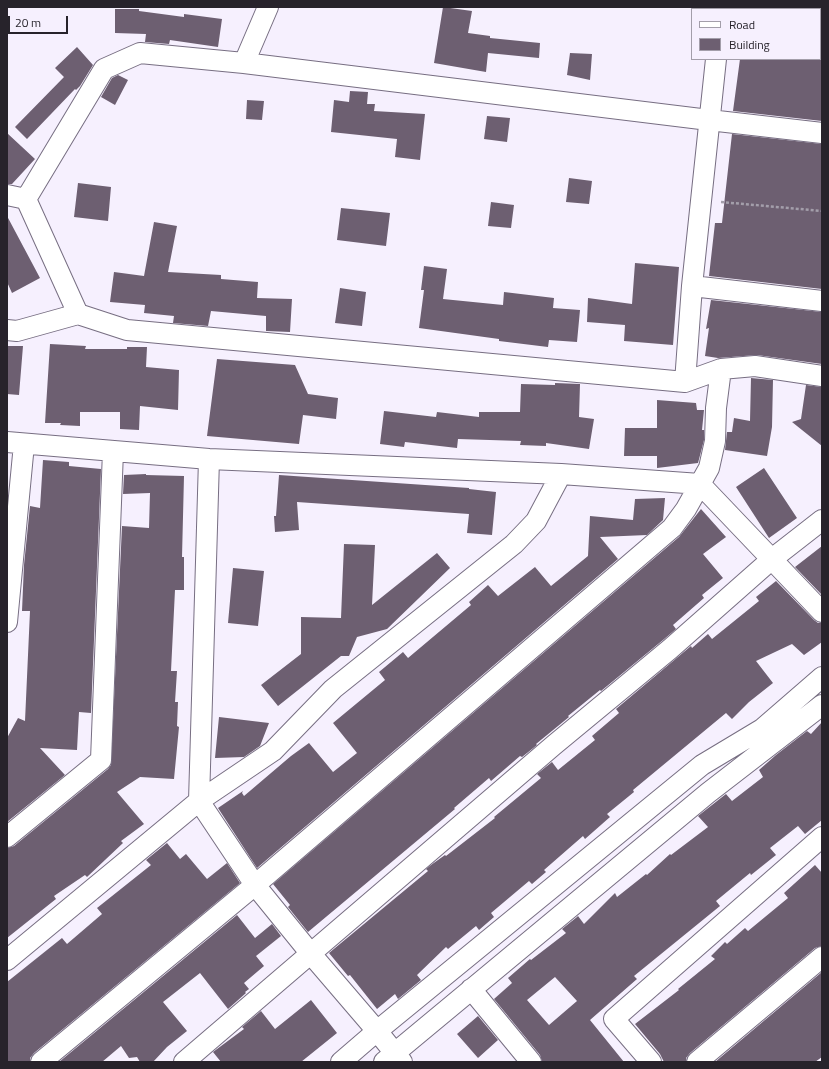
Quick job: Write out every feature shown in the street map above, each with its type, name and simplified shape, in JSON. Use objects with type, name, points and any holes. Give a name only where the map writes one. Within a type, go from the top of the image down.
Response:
[{"type":"street","points":[[244,63],[268,7]]},
{"type":"street","points":[[78,314],[16,197],[104,69],[140,53],[244,63],[709,120],[822,132]]},
{"type":"street","points":[[686,382],[692,286],[716,60]]},
{"type":"street","points":[[692,286],[822,301]]},
{"type":"street","points":[[7,330],[17,331],[78,314],[127,330],[686,382],[721,369],[755,366],[822,376]]},
{"type":"street","points":[[41,1062],[255,885],[672,528],[686,509],[710,468],[715,441],[716,408],[721,369]]},
{"type":"street","points":[[7,622],[16,443],[209,459],[561,474],[700,484],[822,612]]},
{"type":"street","points":[[7,837],[101,760],[113,451]]},
{"type":"street","points":[[209,459],[199,801],[255,885],[311,954],[377,1031],[394,1059],[471,989],[708,793],[822,705]]},
{"type":"street","points":[[7,960],[199,801],[273,750],[333,689],[514,544],[536,521],[561,474]]},
{"type":"street","points":[[184,1062],[554,745],[670,649],[772,559],[822,520]]},
{"type":"street","points":[[341,1062],[702,765],[762,729],[822,677]]},
{"type":"street","points":[[651,1062],[614,1019],[822,837]]},
{"type":"street","points":[[697,1062],[822,957]]},
{"type":"street","points":[[471,989],[531,1062]]},
{"type":"path","points":[[701,200],[822,211]]},
{"type":"building","points":[[443,7],[472,11],[468,33],[490,36],[490,38],[540,43],[539,58],[488,53],[486,72],[434,63]]},
{"type":"building","points":[[115,9],[139,9],[139,11],[184,17],[184,14],[222,19],[218,47],[170,40],[169,44],[145,42],[146,34],[115,33]]},
{"type":"building","points":[[77,47],[93,65],[80,86],[76,90],[75,89],[27,139],[15,127],[64,77],[55,68]]},
{"type":"building","points":[[570,53],[592,54],[590,80],[567,75]]},
{"type":"building","points":[[740,60],[822,60],[822,121],[733,111]]},
{"type":"building","points":[[118,75],[128,80],[115,105],[101,97],[112,78]]},
{"type":"building","points":[[350,91],[368,92],[367,104],[375,104],[374,111],[425,114],[420,160],[395,157],[397,139],[331,132],[334,100],[349,102]]},
{"type":"building","points":[[247,100],[264,101],[262,120],[246,119]]},
{"type":"building","points":[[487,116],[510,118],[507,142],[484,139]]},
{"type":"building","points":[[7,133],[35,159],[12,184],[7,184]]},
{"type":"building","points":[[732,134],[822,144],[822,289],[709,276],[715,223],[722,223]]},
{"type":"building","points":[[569,178],[592,181],[589,204],[566,202]]},
{"type":"building","points":[[78,183],[111,187],[108,221],[74,217]]},
{"type":"building","points":[[491,202],[514,205],[511,228],[488,226]]},
{"type":"building","points":[[341,208],[390,213],[386,246],[337,240]]},
{"type":"building","points":[[7,216],[40,278],[12,293],[7,282]]},
{"type":"building","points":[[154,222],[177,226],[168,272],[221,275],[221,279],[258,282],[257,298],[292,299],[290,332],[266,331],[266,316],[211,311],[208,326],[173,323],[174,316],[144,313],[145,305],[110,302],[114,272],[144,276]]},
{"type":"building","points":[[635,263],[679,267],[673,345],[624,341],[625,325],[587,322],[588,298],[632,304]]},
{"type":"building","points":[[424,266],[447,269],[443,299],[503,305],[504,292],[554,298],[553,308],[580,310],[577,342],[549,340],[548,347],[499,341],[499,339],[419,328],[424,290],[421,290]]},
{"type":"building","points":[[340,288],[366,292],[362,326],[335,323]]},
{"type":"building","points":[[711,300],[822,312],[822,364],[757,355],[718,358],[705,356],[709,328],[706,329]]},
{"type":"building","points":[[50,344],[86,346],[85,349],[127,349],[127,347],[147,347],[146,367],[179,370],[178,410],[140,406],[139,430],[120,429],[120,412],[80,412],[80,426],[60,425],[61,423],[45,423]]},
{"type":"building","points":[[7,346],[23,346],[19,395],[7,394]]},
{"type":"building","points":[[217,359],[295,365],[308,394],[338,398],[336,419],[303,415],[299,444],[207,436]]},
{"type":"building","points":[[751,378],[773,380],[772,427],[767,456],[725,450],[727,432],[732,432],[734,418],[750,421]]},
{"type":"building","points":[[555,383],[580,384],[579,417],[594,419],[589,449],[546,443],[546,446],[520,445],[521,441],[458,439],[457,448],[405,442],[404,447],[380,444],[384,411],[436,417],[437,412],[479,417],[479,412],[520,412],[521,384],[555,385]]},
{"type":"building","points":[[806,385],[822,387],[822,446],[792,422],[801,419]]},
{"type":"building","points":[[657,400],[696,403],[697,410],[704,410],[702,430],[704,430],[704,440],[698,463],[657,468],[657,456],[624,456],[625,428],[657,428]]},
{"type":"building","points":[[43,460],[69,462],[69,466],[101,469],[91,713],[79,712],[77,750],[40,748],[65,775],[7,822],[7,738],[18,718],[25,721],[30,611],[22,611],[24,565],[30,506],[40,508]]},
{"type":"building","points":[[764,468],[797,518],[769,538],[736,487]]},
{"type":"building","points":[[146,474],[184,476],[182,557],[184,557],[184,590],[175,590],[171,671],[177,671],[175,702],[178,702],[177,726],[179,727],[174,779],[140,777],[117,792],[144,824],[121,841],[123,843],[87,877],[85,875],[54,896],[56,899],[7,938],[7,848],[14,846],[111,765],[122,526],[149,528],[150,493],[123,494],[124,475]]},
{"type":"building","points":[[279,475],[469,488],[496,492],[492,535],[467,533],[469,514],[297,502],[299,530],[275,532],[274,516],[276,516]]},
{"type":"building","points":[[665,498],[663,520],[647,535],[600,537],[618,559],[257,868],[218,808],[243,791],[242,793],[244,796],[291,756],[309,743],[333,772],[357,753],[333,723],[385,680],[379,672],[403,652],[408,658],[471,605],[469,602],[488,585],[498,596],[535,567],[551,586],[588,556],[590,516],[633,520],[635,499]]},
{"type":"building","points":[[701,509],[726,537],[703,554],[723,578],[702,595],[704,598],[673,625],[676,629],[601,691],[600,690],[568,716],[569,717],[522,757],[520,756],[491,781],[489,778],[454,808],[455,809],[308,932],[288,907],[290,905],[273,884],[679,537]]},
{"type":"building","points":[[344,544],[375,545],[372,605],[437,553],[450,568],[387,629],[357,637],[349,656],[341,656],[278,706],[261,685],[301,654],[301,617],[341,618]]},
{"type":"building","points":[[822,546],[822,595],[795,567]]},
{"type":"building","points":[[233,568],[264,571],[258,626],[228,623]]},
{"type":"building","points":[[776,581],[814,620],[818,623],[822,623],[822,642],[804,655],[792,644],[756,661],[773,683],[749,702],[732,719],[726,713],[633,790],[634,792],[607,814],[610,817],[585,839],[583,836],[544,870],[546,872],[532,884],[529,881],[491,913],[494,917],[479,930],[476,926],[448,949],[446,947],[417,975],[421,980],[398,999],[395,994],[377,1009],[350,975],[348,976],[329,953],[428,871],[426,869],[445,855],[446,856],[495,818],[494,817],[541,778],[537,774],[552,762],[558,770],[595,740],[592,736],[619,713],[616,709],[691,646],[692,648],[708,634],[712,639],[759,601],[756,597]]},
{"type":"building","points":[[219,717],[269,723],[260,746],[244,757],[215,758]]},
{"type":"building","points":[[822,722],[822,820],[805,834],[798,826],[770,848],[776,855],[751,875],[750,873],[716,901],[720,906],[634,976],[637,979],[590,1020],[624,1062],[542,1062],[540,1055],[494,999],[512,983],[508,978],[530,959],[531,960],[566,933],[562,929],[578,916],[584,924],[615,893],[617,897],[646,874],[647,875],[670,854],[671,855],[708,827],[698,816],[726,794],[732,801],[763,777],[759,770],[776,755],[807,731],[811,734]],"holes":[[[555,977],[577,1001],[549,1025],[527,1000]]]},
{"type":"building","points":[[167,843],[180,859],[186,854],[207,879],[227,863],[240,883],[34,1053],[30,1058],[30,1062],[7,1062],[7,982],[62,938],[67,944],[102,914],[97,908],[151,865],[146,860]]},
{"type":"building","points":[[815,865],[822,873],[822,946],[815,948],[690,1053],[686,1058],[686,1062],[664,1062],[660,1054],[635,1024],[679,990],[678,989],[715,959],[711,956],[725,942],[727,944],[745,928],[748,931],[788,898],[784,893]]},
{"type":"building","points":[[237,915],[255,938],[272,924],[281,936],[256,956],[264,966],[244,983],[249,989],[228,1009],[200,973],[163,1002],[187,1031],[167,1047],[153,1062],[140,1062],[137,1057],[129,1058],[121,1046],[102,1062],[59,1062]]},
{"type":"building","points":[[822,972],[822,1057],[815,1062],[715,1062]]},
{"type":"building","points":[[311,1000],[337,1033],[301,1062],[221,1062],[213,1052],[244,1029],[242,1027],[261,1011],[275,1029]]},
{"type":"building","points":[[478,1016],[498,1040],[478,1058],[457,1034]]}]
